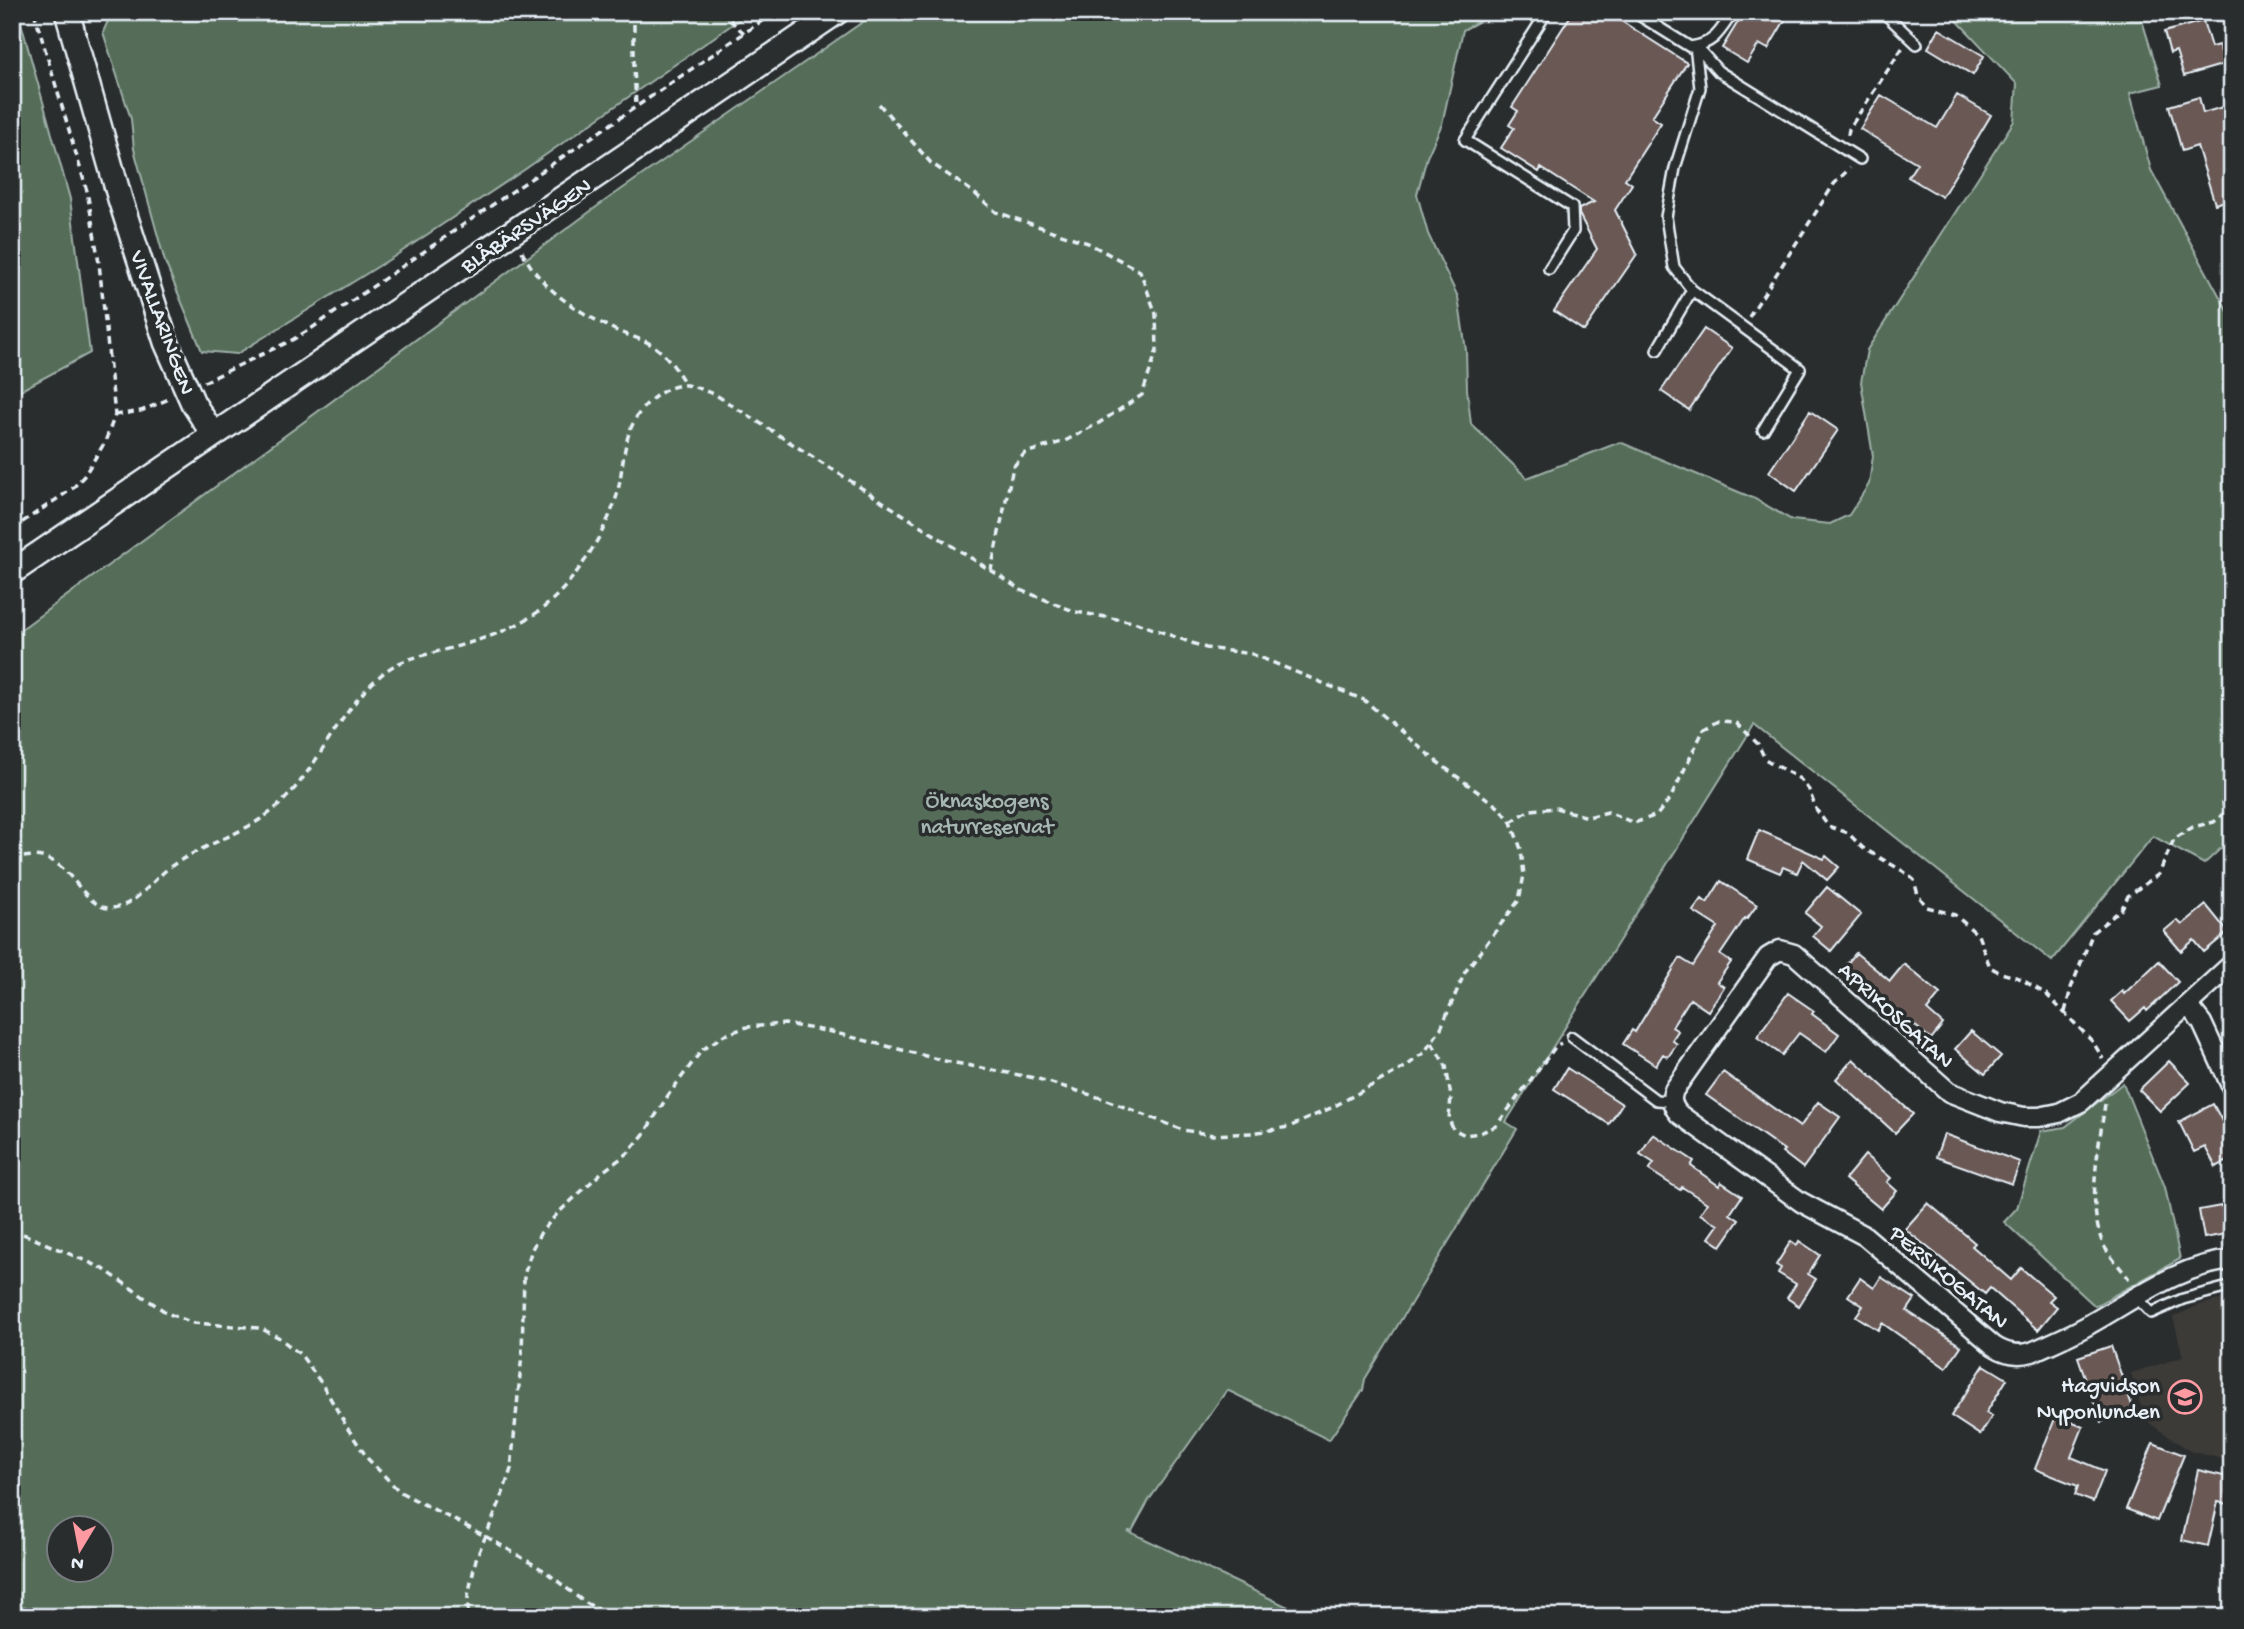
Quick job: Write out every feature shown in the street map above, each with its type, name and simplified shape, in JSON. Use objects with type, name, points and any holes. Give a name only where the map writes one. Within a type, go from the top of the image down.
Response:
[{"type":"street","name":"VIVALLARINGEN","points":[[67,12],[120,199],[166,342],[193,403],[214,434]]},
{"type":"street","name":"BLÅBÄRSVÄGEN","points":[[214,434],[417,299],[836,12]]},
{"type":"street","points":[[12,572],[214,434]]},
{"type":"street","name":"APRIKOSGATAN","points":[[1673,1095],[1768,957],[1780,950],[1794,954],[1940,1086],[1961,1097],[2011,1115],[2039,1117],[2069,1109],[2081,1102],[2232,964]]},
{"type":"street","points":[[2188,1005],[2202,1023],[2232,1088]]},
{"type":"street","name":"PERSIKOGATAN","points":[[1673,1095],[1673,1108],[1679,1114],[1794,1196],[1865,1236],[1994,1346],[2007,1353],[2032,1352],[2087,1326],[2183,1272],[2232,1260]]},
{"type":"lane","points":[[1546,12],[1465,140],[1573,206],[1573,231],[1549,269]]},
{"type":"lane","points":[[1634,12],[1684,45],[1695,46],[1708,44],[1733,12]]},
{"type":"lane","points":[[1883,12],[1913,40]]},
{"type":"lane","points":[[1695,46],[1717,71],[1860,159]]},
{"type":"lane","points":[[1695,46],[1700,88],[1675,168],[1666,218],[1674,267],[1692,290],[1800,369],[1763,430]]},
{"type":"lane","points":[[1657,350],[1692,290]]},
{"type":"lane","points":[[1572,1037],[1656,1100],[1673,1095]]},
{"type":"lane","points":[[2136,1297],[2151,1313],[2183,1299],[2232,1286]]},
{"type":"path","points":[[12,529],[72,489],[84,476],[104,442],[115,415],[99,263],[87,191],[34,12]]},
{"type":"path","points":[[634,12],[636,106]]},
{"type":"path","points":[[721,12],[744,33]]},
{"type":"path","points":[[208,380],[312,328],[775,12]]},
{"type":"path","points":[[1846,150],[1849,129],[1913,40]]},
{"type":"path","points":[[879,104],[931,163],[973,192],[996,212],[1045,231],[1088,243],[1140,271],[1156,314],[1157,350],[1142,395],[1065,441],[1025,453],[1013,467],[992,570]]},
{"type":"path","points":[[1743,328],[1833,184],[1860,159]]},
{"type":"path","points":[[518,228],[522,252],[536,276],[568,304],[617,331],[654,346],[673,364],[686,385]]},
{"type":"path","points":[[12,859],[31,855],[50,859],[70,874],[90,898],[101,906],[112,909],[131,902],[171,866],[261,820],[299,785],[337,725],[364,690],[389,669],[409,659],[480,640],[530,617],[551,602],[588,555],[607,521],[616,496],[631,424],[646,404],[665,390],[686,385],[716,395],[1021,590],[1076,612],[1133,622],[1206,648],[1252,654],[1364,700],[1436,761],[1491,801],[1511,822],[1521,849],[1524,874],[1519,900],[1465,972],[1432,1043],[1424,1053],[1386,1078],[1333,1107],[1289,1126],[1252,1133],[1213,1135],[1183,1130],[1104,1098],[1035,1078],[945,1061],[832,1032],[785,1024],[747,1027],[724,1035],[702,1050],[669,1094],[644,1135],[628,1153],[601,1173],[557,1214],[541,1232],[532,1249],[524,1275],[522,1353],[511,1469],[476,1559],[468,1596],[468,1617]]},
{"type":"path","points":[[115,415],[141,411],[166,400]]},
{"type":"path","points":[[1511,822],[1530,810],[1556,807],[1588,817],[1608,812],[1634,822],[1657,815],[1671,797],[1704,729],[1719,721],[1736,722],[1758,744],[1765,759],[1800,779],[1809,790],[1816,809],[1828,826],[1848,833],[1863,848],[1903,871],[1914,880],[1927,907],[1955,915],[1978,935],[1990,967],[2019,978],[2046,994],[2093,1042],[2102,1058],[2107,1079],[2096,1150],[2098,1225],[2104,1246],[2130,1281],[2136,1297]]},
{"type":"path","points":[[2065,1012],[2071,988],[2093,932],[2121,910],[2128,896],[2159,874],[2174,839],[2193,827],[2214,822],[2224,813],[2223,796],[2232,784]]},
{"type":"path","points":[[1432,1043],[1447,1066],[1451,1097],[1449,1119],[1454,1129],[1465,1135],[1480,1133],[1496,1126],[1556,1046],[1572,1037]]},
{"type":"path","points":[[12,1229],[102,1268],[167,1313],[193,1323],[260,1328],[278,1337],[301,1355],[368,1458],[400,1492],[545,1571],[584,1602],[614,1617]]},
{"type":"shaded area","name":"Hagvidson Nyponlunden","points":[[2232,1297],[2232,1461],[2190,1451],[2145,1420],[2131,1373],[2183,1357],[2173,1317],[2199,1305]]},
{"type":"green space","points":[[12,12],[18,12],[70,199],[90,353],[12,395]]},
{"type":"green space","points":[[112,12],[750,12],[524,170],[395,256],[237,354],[202,351],[165,262],[134,149],[131,119],[103,32]]},
{"type":"green space","name":"Öknaskogens naturreservat","points":[[877,12],[1496,12],[1463,30],[1442,124],[1427,157],[1417,194],[1428,234],[1458,297],[1466,350],[1471,424],[1527,478],[1620,442],[1753,498],[1792,520],[1830,524],[1849,515],[1869,484],[1873,456],[1861,382],[1867,350],[2014,121],[2017,84],[1949,12],[2153,12],[2141,17],[2162,85],[2130,93],[2151,170],[2232,319],[2232,838],[2204,864],[2153,836],[2052,961],[1754,725],[1506,1122],[1517,1129],[1365,1379],[1363,1390],[1329,1440],[1227,1390],[1149,1500],[1132,1531],[1128,1531],[1309,1617],[12,1617],[12,636],[599,205]]},
{"type":"green space","points":[[2123,1083],[2165,1187],[2180,1259],[2095,1306],[2004,1222],[2017,1208],[2041,1131],[2065,1127]]},
{"type":"building","points":[[1573,12],[1607,12],[1687,63],[1652,117],[1661,123],[1625,179],[1632,184],[1615,210],[1637,254],[1584,331],[1554,311],[1597,249],[1579,214],[1579,209],[1594,202],[1541,168],[1539,172],[1501,148],[1514,128],[1509,125],[1518,111],[1512,107]]},
{"type":"building","points":[[1744,12],[1773,12],[1785,20],[1768,49],[1759,44],[1747,63],[1722,48]]},
{"type":"building","points":[[2203,21],[2211,47],[2219,45],[2225,64],[2184,76],[2176,51],[2170,53],[2164,32]]},
{"type":"building","points":[[1939,29],[1984,56],[1973,75],[1928,48]]},
{"type":"building","points":[[1881,95],[1937,128],[1957,95],[1991,115],[1942,197],[1908,177],[1917,163],[1860,129]]},
{"type":"building","points":[[2199,97],[2203,113],[2232,104],[2232,199],[2215,204],[2197,146],[2182,151],[2169,106]]},
{"type":"building","points":[[1704,329],[1732,348],[1689,410],[1661,391]]},
{"type":"building","points":[[1810,411],[1838,430],[1796,491],[1769,472]]},
{"type":"building","points":[[1759,830],[1824,859],[1826,856],[1839,867],[1827,880],[1803,860],[1797,873],[1783,867],[1780,873],[1747,859]]},
{"type":"building","points":[[1721,881],[1757,905],[1720,955],[1731,962],[1717,982],[1724,987],[1708,1011],[1690,999],[1672,1027],[1678,1031],[1672,1040],[1677,1044],[1668,1057],[1663,1054],[1656,1065],[1623,1044],[1632,1030],[1635,1032],[1680,958],[1693,966],[1718,927],[1693,911],[1702,899],[1707,903]]},
{"type":"building","points":[[1827,887],[1861,915],[1831,951],[1813,936],[1821,926],[1805,913]]},
{"type":"building","points":[[2206,905],[2228,932],[2204,952],[2194,940],[2181,951],[2164,931],[2177,920],[2182,925]]},
{"type":"building","points":[[1856,953],[1890,981],[1904,964],[1940,994],[1927,1010],[1943,1024],[1931,1039],[1844,967]]},
{"type":"building","points":[[2159,961],[2178,982],[2147,1011],[2145,1008],[2130,1021],[2111,1001],[2122,991],[2124,994]]},
{"type":"building","points":[[1788,993],[1814,1011],[1812,1014],[1839,1034],[1826,1052],[1799,1033],[1782,1055],[1757,1037]]},
{"type":"building","points":[[1971,1031],[2001,1056],[1985,1074],[1955,1049]]},
{"type":"building","points":[[1853,1059],[1913,1114],[1895,1133],[1836,1079]]},
{"type":"building","points":[[2169,1061],[2190,1083],[2160,1111],[2139,1090]]},
{"type":"building","points":[[1567,1068],[1622,1104],[1609,1124],[1554,1089]]},
{"type":"building","points":[[1723,1072],[1800,1127],[1818,1102],[1840,1117],[1803,1168],[1782,1152],[1784,1150],[1706,1095]]},
{"type":"building","points":[[2213,1104],[2232,1140],[2227,1143],[2232,1159],[2216,1167],[2205,1147],[2194,1152],[2179,1122]]},
{"type":"building","points":[[1653,1134],[1694,1161],[1691,1166],[1719,1186],[1721,1182],[1742,1196],[1730,1214],[1739,1220],[1721,1246],[1709,1238],[1718,1225],[1700,1214],[1707,1203],[1649,1170],[1654,1163],[1640,1154]]},
{"type":"building","points":[[1944,1134],[2020,1162],[2012,1184],[1936,1157]]},
{"type":"building","points":[[1865,1155],[1891,1178],[1887,1182],[1897,1191],[1881,1209],[1845,1179]]},
{"type":"building","points":[[1928,1203],[1975,1243],[1972,1246],[2011,1280],[2021,1268],[2054,1296],[2049,1301],[2057,1307],[2038,1330],[1990,1288],[1985,1294],[1905,1229]]},
{"type":"building","points":[[2232,1204],[2232,1233],[2204,1238],[2199,1210]]},
{"type":"building","points":[[1791,1241],[1797,1245],[1799,1241],[1820,1255],[1808,1274],[1816,1279],[1799,1306],[1787,1298],[1796,1284],[1778,1273],[1781,1268],[1776,1265]]},
{"type":"building","points":[[1881,1277],[1915,1299],[1907,1311],[1961,1346],[1946,1368],[1882,1323],[1878,1330],[1856,1316],[1863,1306],[1848,1296],[1860,1278],[1874,1288]]},
{"type":"building","points":[[2111,1346],[2134,1411],[2101,1422],[2078,1357]]},
{"type":"building","points":[[1984,1365],[2007,1379],[1986,1413],[1992,1416],[1980,1435],[1951,1416]]},
{"type":"building","points":[[2056,1416],[2083,1427],[2071,1457],[2105,1471],[2093,1502],[2075,1495],[2078,1486],[2035,1469]]},
{"type":"building","points":[[2153,1443],[2184,1455],[2157,1521],[2126,1509]]},
{"type":"building","points":[[2198,1470],[2232,1478],[2232,1505],[2218,1502],[2208,1546],[2182,1540]]},
{"type":"place","name":"Hagvidson Nyponlunden","points":[[2185,1397]]}]
